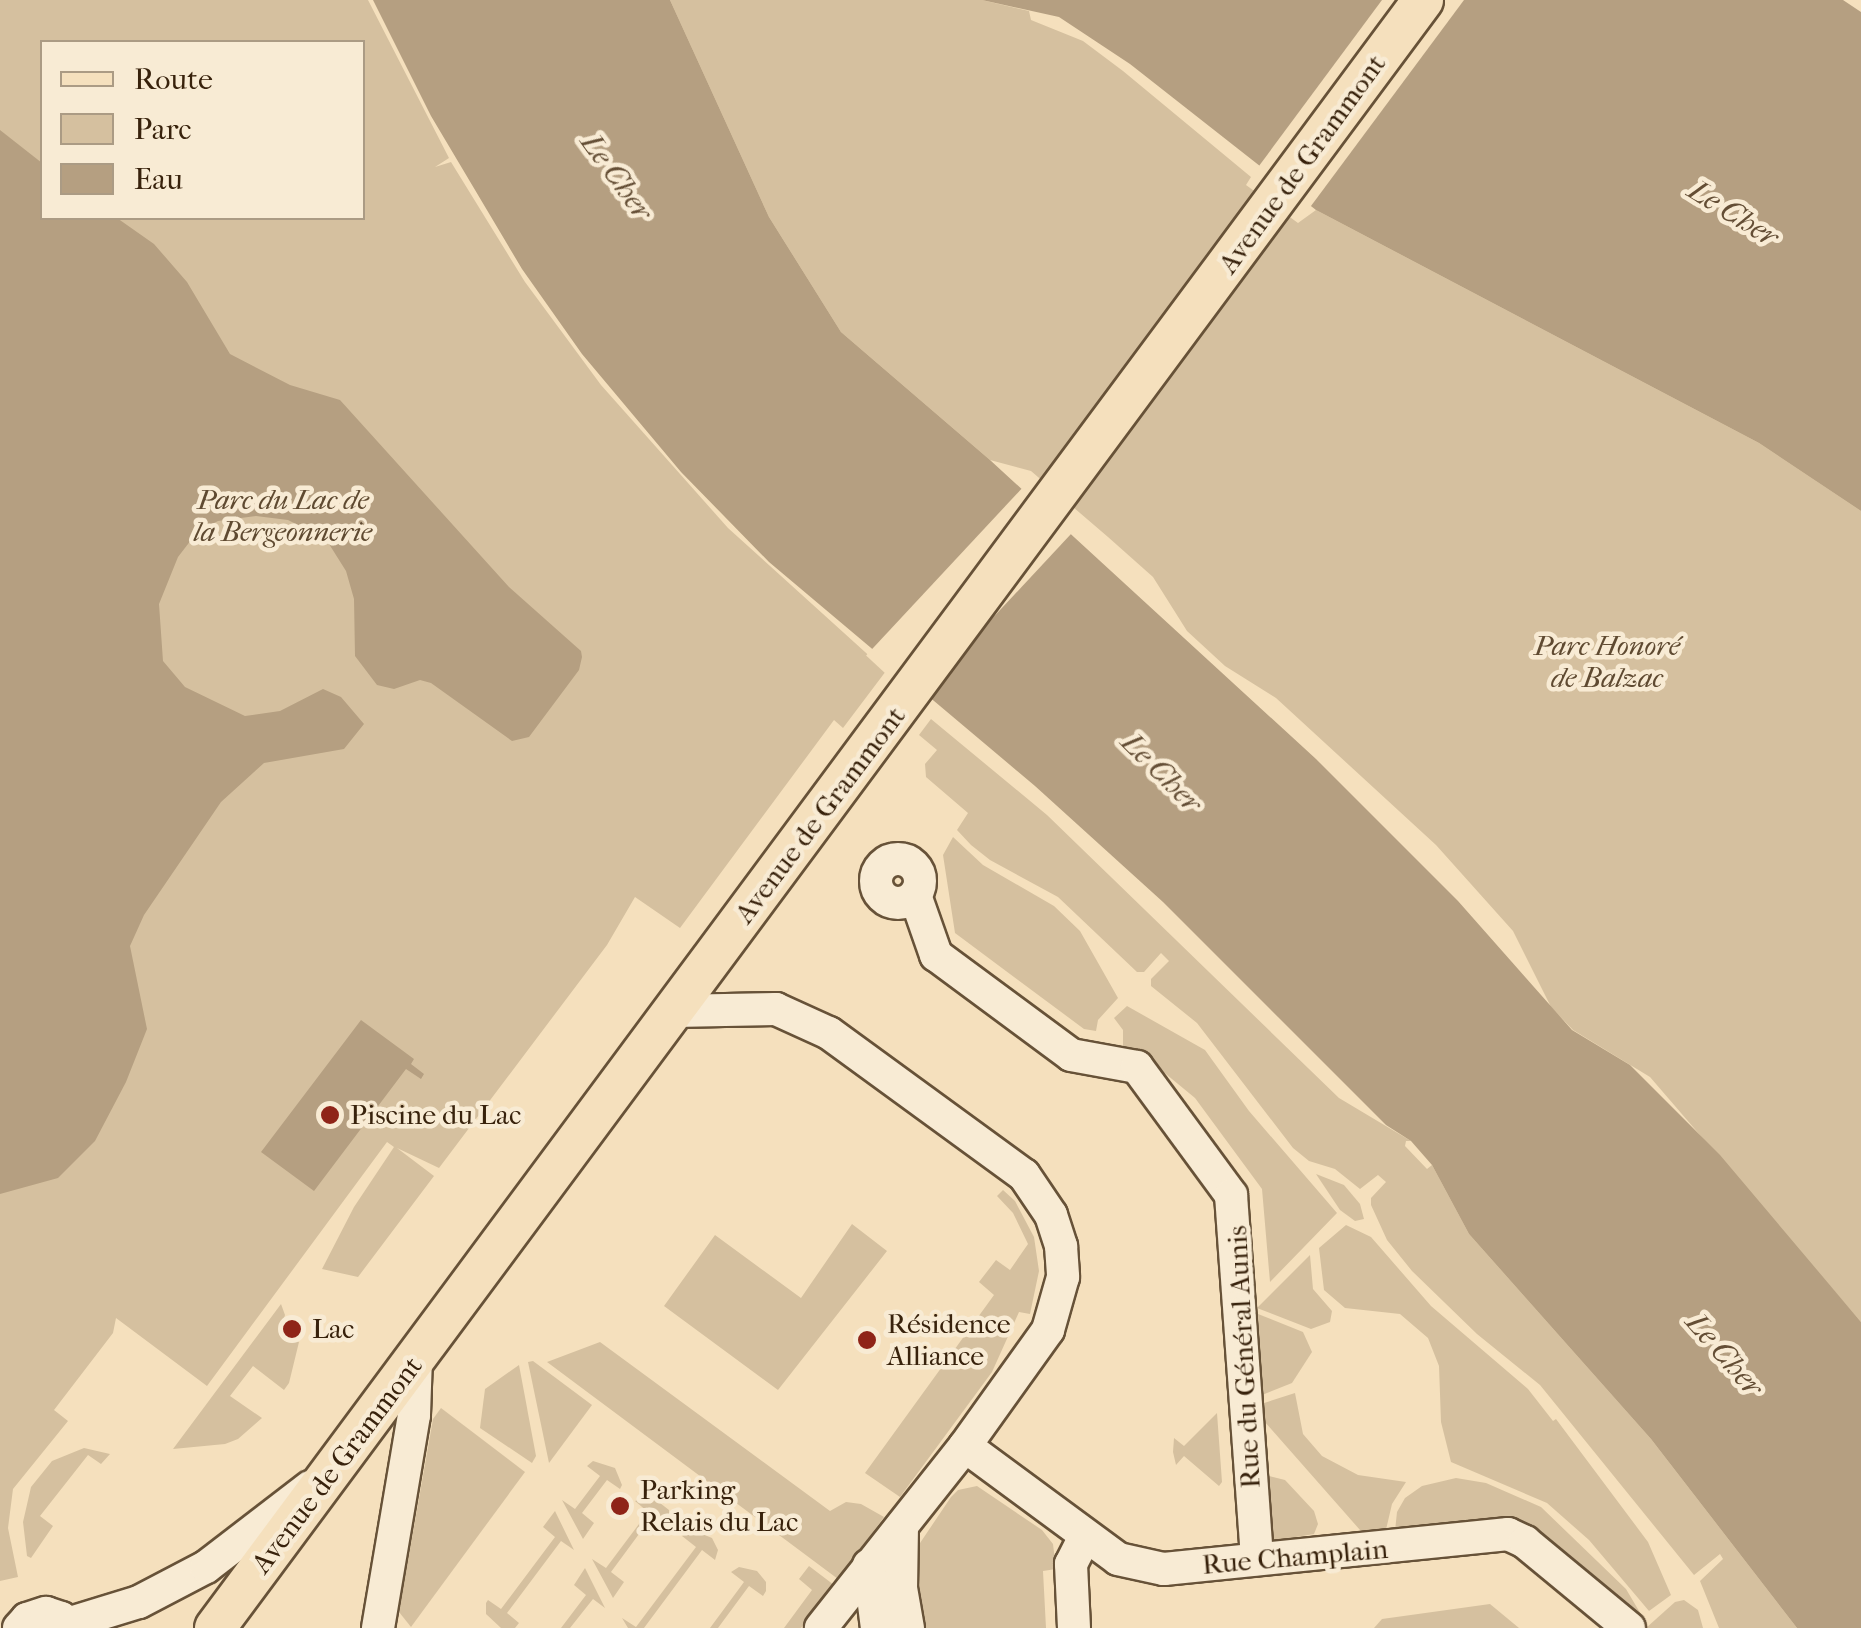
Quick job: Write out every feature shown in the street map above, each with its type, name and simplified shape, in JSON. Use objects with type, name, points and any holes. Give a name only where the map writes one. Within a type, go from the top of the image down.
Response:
[{"type":"main road","name":"Avenue de Grammont","points":[[215,1628],[1423,0]]},
{"type":"street","name":"Rue du Général Aunis","points":[[915,895],[936,955],[1072,1055],[1137,1067],[1231,1195],[1257,1559]]},
{"type":"street","points":[[674,1011],[776,1009],[829,1034],[1024,1176],[1051,1216],[1061,1246],[1063,1277],[1048,1330],[965,1446],[821,1628]]},
{"type":"street","points":[[378,1628],[414,1414],[416,1358]]},
{"type":"street","name":"Rue Champlain","points":[[965,1446],[1118,1559],[1164,1570],[1508,1534],[1526,1542],[1629,1628]]},
{"type":"street","points":[[13,1626],[46,1613],[69,1626],[139,1602],[206,1568],[333,1469]]},
{"type":"street","points":[[902,1526],[901,1588],[908,1628]]},
{"type":"street","points":[[1074,1628],[1071,1564],[1085,1536]]},
{"type":"street","points":[[868,1565],[876,1628]]},
{"type":"green space","name":"Parc du Lac de la Bergeonnerie","points":[[0,0],[368,0],[449,158],[435,167],[451,162],[525,282],[601,385],[728,528],[886,671],[843,728],[834,720],[680,928],[635,897],[607,945],[439,1168],[397,1148],[434,1176],[358,1277],[322,1269],[354,1207],[394,1147],[387,1142],[207,1386],[116,1318],[113,1333],[54,1410],[68,1421],[13,1489],[8,1528],[18,1577],[0,1581]]},
{"type":"green space","name":"Parc Honoré de Balzac","points":[[670,0],[982,0],[1029,11],[1031,20],[1083,41],[1123,71],[1251,177],[1246,185],[1298,223],[1316,210],[1759,443],[1861,511],[1861,1322],[1650,1077],[1573,1030],[1551,1007],[1513,931],[1436,845],[1276,698],[1225,666],[1187,631],[1153,577],[1108,537],[1031,471],[990,460],[841,332],[769,217]]},
{"type":"green space","points":[[931,719],[1047,815],[1339,1098],[1411,1141],[1406,1141],[1405,1146],[1427,1169],[1432,1165],[1469,1234],[1651,1439],[1797,1628],[1719,1628],[1700,1581],[1723,1559],[1720,1554],[1694,1575],[1540,1385],[1477,1334],[1412,1271],[1387,1240],[1371,1205],[1371,1198],[1386,1182],[1378,1175],[1360,1189],[1335,1169],[1309,1161],[1293,1148],[1197,1023],[1151,986],[1151,979],[1169,961],[1161,953],[1144,972],[1137,972],[1058,897],[990,860],[971,845],[957,830],[968,813],[926,777],[925,764],[937,750],[919,735]]},
{"type":"green space","points":[[953,837],[983,865],[1054,906],[1080,931],[1118,998],[1098,1020],[1096,1031],[1084,1029],[955,933],[943,855]]},
{"type":"green space","points":[[1127,1006],[1205,1050],[1249,1111],[1337,1213],[1270,1282],[1262,1189],[1195,1098],[1138,1051],[1123,1046],[1123,1030],[1114,1018]]},
{"type":"green space","points":[[1316,1174],[1344,1185],[1360,1204],[1364,1219],[1355,1221],[1340,1210]]},
{"type":"green space","points":[[1003,1190],[1015,1201],[1034,1237],[1039,1271],[1030,1314],[1019,1312],[992,1372],[900,1497],[865,1473],[994,1295],[979,1282],[996,1260],[1010,1270],[1028,1244],[1013,1213],[997,1196]]},
{"type":"green space","points":[[852,1224],[887,1251],[778,1390],[664,1306],[715,1235],[801,1298]]},
{"type":"green space","points":[[1346,1225],[1371,1237],[1431,1306],[1528,1389],[1553,1421],[1556,1419],[1648,1542],[1671,1595],[1649,1611],[1589,1540],[1547,1503],[1451,1462],[1441,1422],[1439,1366],[1428,1338],[1400,1314],[1345,1308],[1324,1290],[1319,1248]]},
{"type":"green space","points":[[1310,1255],[1313,1289],[1332,1311],[1330,1322],[1311,1329],[1257,1308]]},
{"type":"green space","points":[[281,1304],[285,1315],[279,1335],[299,1342],[284,1390],[253,1366],[230,1396],[262,1418],[238,1439],[225,1444],[173,1449]]},
{"type":"green space","points":[[1258,1314],[1303,1332],[1312,1352],[1292,1383],[1262,1395]]},
{"type":"green space","points":[[600,1342],[830,1511],[846,1502],[861,1504],[884,1517],[838,1579],[547,1362]]},
{"type":"green space","points":[[533,1361],[592,1405],[549,1463],[528,1362]]},
{"type":"green space","points":[[519,1365],[536,1456],[532,1463],[480,1428],[485,1389]]},
{"type":"green space","points":[[1295,1393],[1303,1434],[1322,1456],[1358,1475],[1406,1482],[1392,1504],[1385,1534],[1360,1530],[1264,1421],[1261,1404]]},
{"type":"green space","points":[[441,1408],[525,1472],[411,1627],[399,1612],[433,1419]]},
{"type":"green space","points":[[1217,1413],[1222,1482],[1219,1486],[1184,1456],[1176,1465],[1173,1452],[1174,1438],[1184,1446]]},
{"type":"green space","points":[[84,1448],[110,1454],[101,1464],[88,1455],[40,1516],[53,1526],[31,1558],[27,1556],[23,1522],[31,1487],[52,1461]]},
{"type":"green space","points":[[593,1461],[615,1468],[622,1485],[620,1489],[607,1480],[582,1513],[594,1523],[583,1539],[562,1500],[575,1509],[600,1476],[587,1466]]},
{"type":"green space","points":[[1269,1476],[1285,1480],[1314,1511],[1318,1524],[1314,1534],[1272,1541],[1262,1483]]},
{"type":"green space","points":[[1456,1478],[1486,1483],[1541,1507],[1626,1589],[1642,1616],[1515,1520],[1494,1518],[1395,1531],[1397,1512],[1405,1498],[1422,1486]]},
{"type":"green space","points":[[977,1486],[1042,1530],[1053,1544],[1056,1569],[1043,1571],[1046,1628],[923,1628],[916,1549],[951,1497],[958,1490]]},
{"type":"green space","points":[[651,1496],[669,1510],[670,1520],[667,1525],[653,1515],[611,1572],[624,1582],[613,1598],[592,1559],[606,1568],[648,1512],[635,1501]]},
{"type":"green space","points":[[555,1511],[574,1550],[561,1541],[507,1613],[519,1623],[515,1628],[501,1628],[486,1614],[486,1603],[488,1600],[501,1609],[555,1537],[543,1527]]},
{"type":"green space","points":[[695,1531],[712,1538],[718,1550],[715,1560],[702,1550],[644,1628],[628,1628],[622,1618],[636,1627],[696,1547],[682,1536]]},
{"type":"green space","points":[[809,1566],[834,1585],[801,1628],[784,1628],[812,1590],[799,1579]]},
{"type":"green space","points":[[739,1567],[757,1571],[766,1582],[766,1591],[763,1596],[749,1586],[718,1628],[710,1628],[744,1582],[731,1572]]},
{"type":"green space","points":[[585,1568],[605,1608],[593,1599],[570,1628],[561,1628],[586,1595],[574,1585]]},
{"type":"green space","points":[[1684,1600],[1698,1610],[1703,1628],[1646,1628],[1675,1602]]},
{"type":"green space","points":[[1490,1604],[1519,1628],[1374,1628],[1382,1619]]},
{"type":"water","name":"Le Cher","points":[[373,0],[670,0],[769,217],[841,332],[990,460],[1316,759],[1458,901],[1572,1030],[1630,1065],[1720,1155],[1861,1322],[1861,1628],[1797,1628],[1651,1439],[1469,1234],[1432,1165],[1411,1141],[1386,1125],[1163,902],[1035,786],[769,562],[681,472],[582,354],[522,269],[431,116]]},
{"type":"water","name":"Le Cher","points":[[982,0],[1843,0],[1861,12],[1861,511],[1759,443],[1316,210],[1130,64],[1059,17]]},
{"type":"water","points":[[0,130],[40,161],[40,220],[120,220],[154,244],[187,282],[230,354],[290,385],[340,400],[509,587],[581,651],[582,657],[579,670],[529,737],[512,741],[431,683],[420,680],[394,689],[377,685],[355,656],[354,599],[346,571],[329,544],[312,532],[288,520],[256,516],[218,521],[198,531],[178,557],[159,604],[163,661],[185,687],[245,716],[280,711],[323,689],[341,697],[364,724],[344,749],[264,763],[221,802],[144,915],[130,946],[147,1029],[126,1082],[95,1141],[58,1178],[0,1194]]},
{"type":"water","name":"Piscine du Lac","points":[[361,1020],[414,1059],[411,1064],[424,1074],[421,1079],[406,1069],[314,1191],[261,1152]]},
{"type":"pier","points":[[1382,0],[1464,0],[1308,210],[1256,170]]},
{"type":"pier","points":[[1025,485],[1074,531],[915,701],[866,655]]},
{"type":"place","name":"Piscine du Lac","points":[[330,1115]]},
{"type":"place","name":"Lac","points":[[292,1329]]},
{"type":"place","name":"Résidence Alliance","points":[[867,1340]]},
{"type":"place","name":"Parking Relais du Lac","points":[[620,1506]]}]
